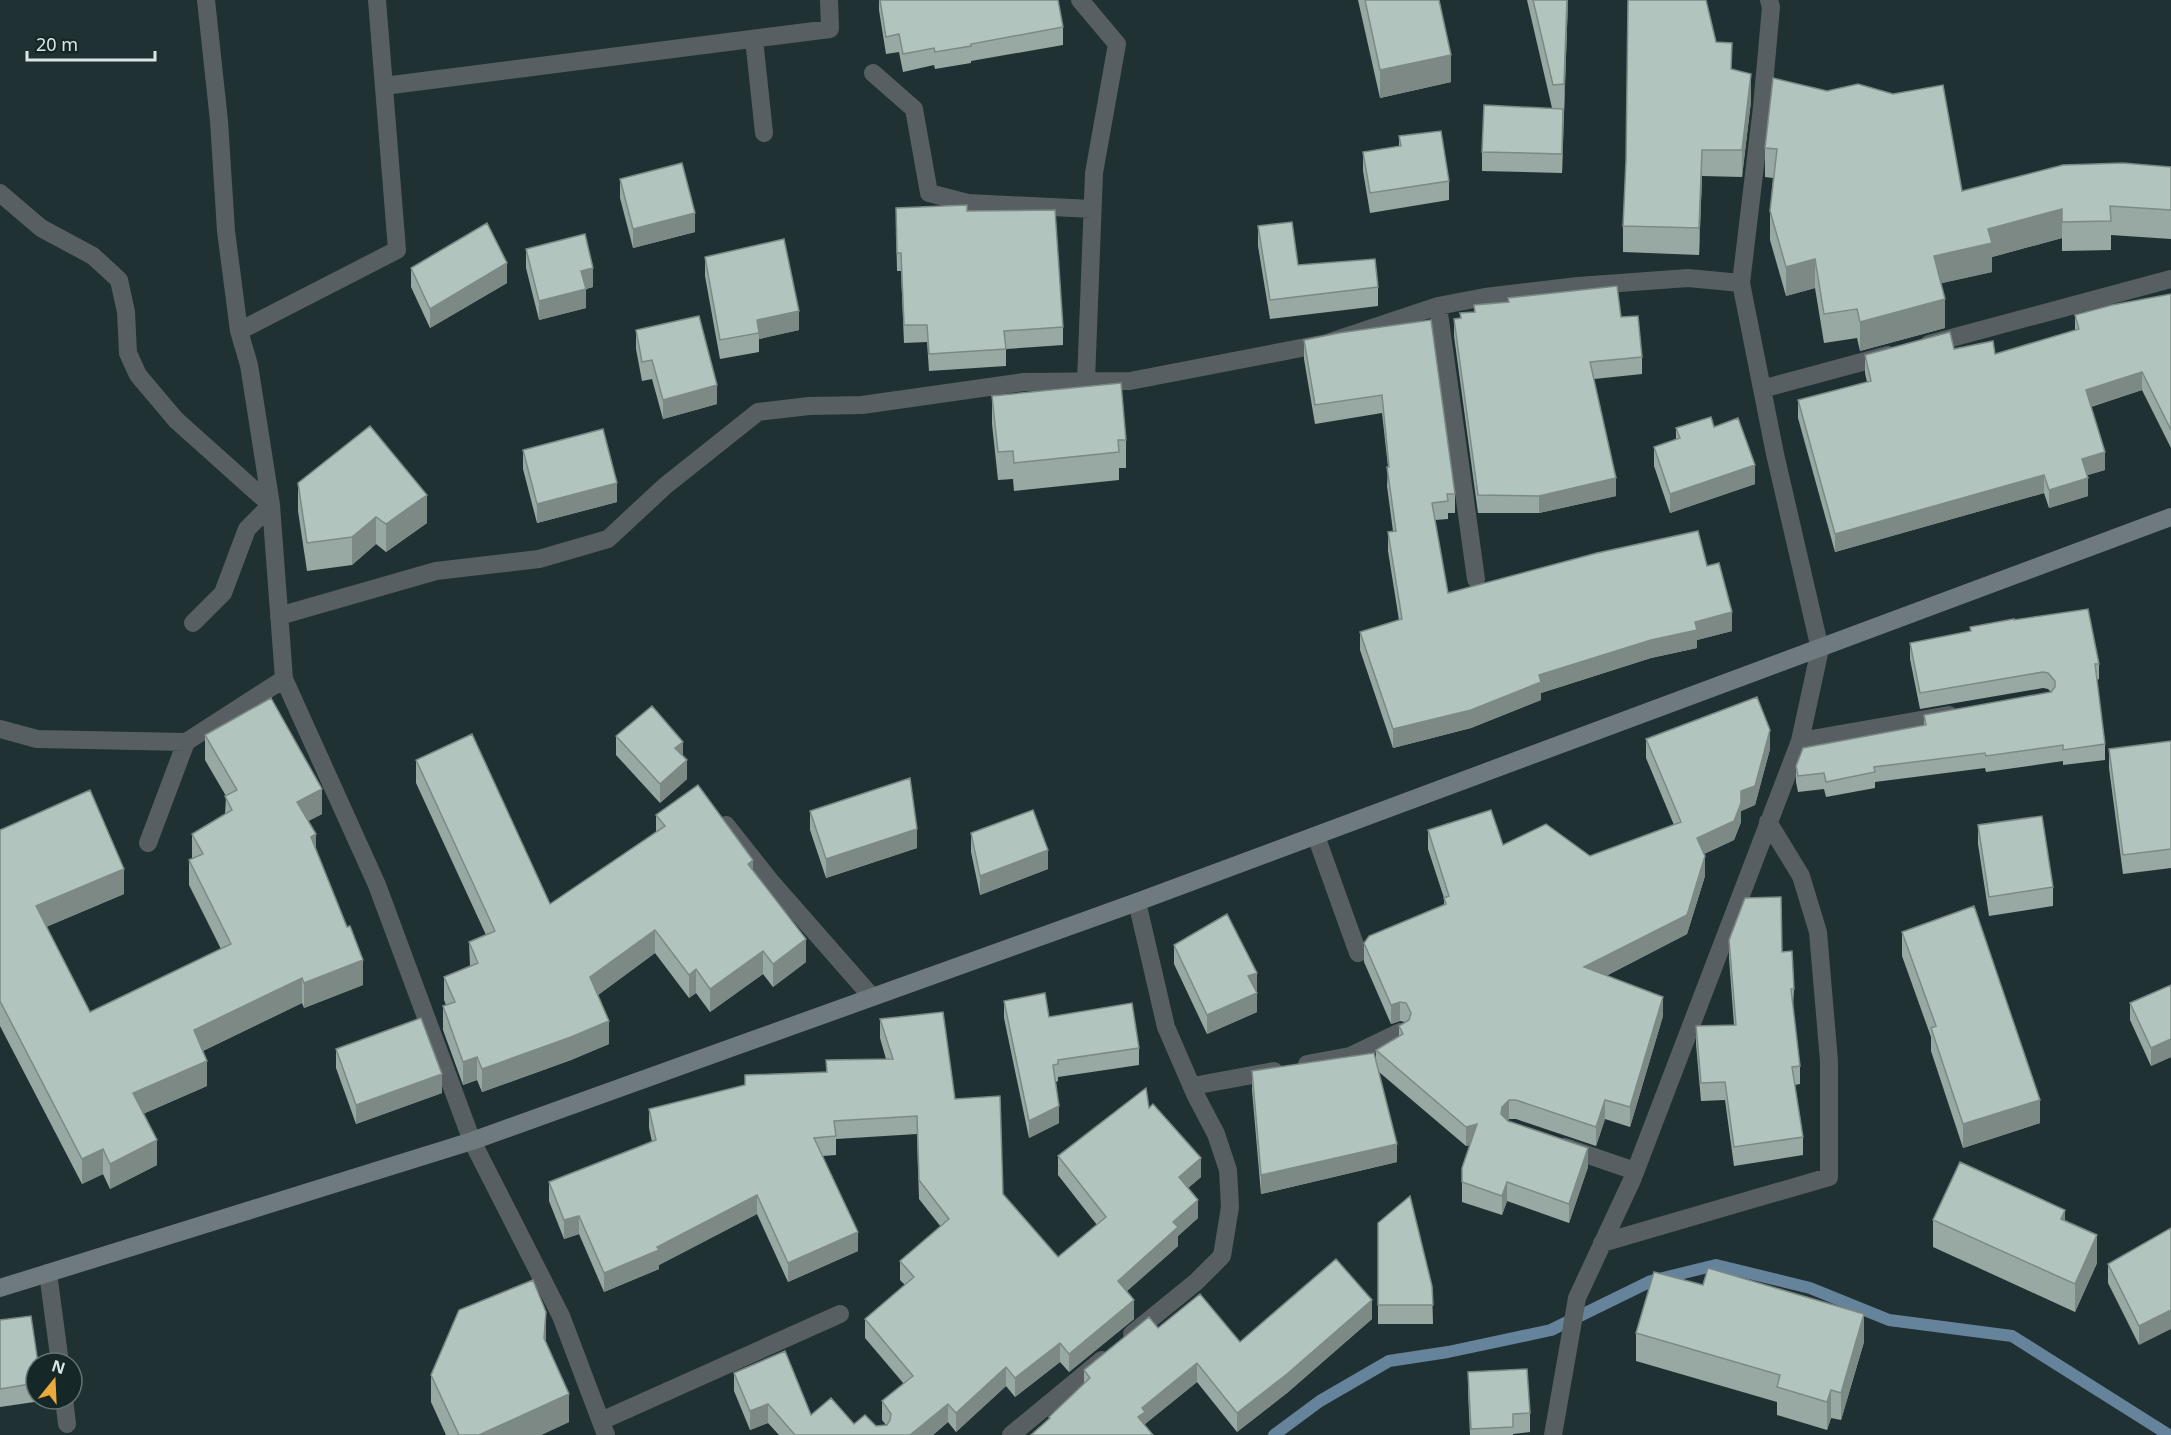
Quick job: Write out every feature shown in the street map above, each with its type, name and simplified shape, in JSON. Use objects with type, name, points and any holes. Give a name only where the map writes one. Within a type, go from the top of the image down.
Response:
[{"type":"street","points":[[207,0],[219,121],[226,231],[239,331],[249,365],[271,505],[284,679],[377,885],[472,1142],[561,1316],[604,1428],[840,1314]]},
{"type":"street","points":[[239,331],[397,250],[377,0]]},
{"type":"street","points":[[384,86],[830,29],[829,0]]},
{"type":"street","points":[[1080,0],[1117,44],[1094,173],[1086,381]]},
{"type":"street","points":[[1553,1435],[1577,1298],[1635,1171],[1800,741],[1820,649],[1762,389],[1741,283],[1762,107],[1771,7],[1769,0]]},
{"type":"street","points":[[754,39],[764,133]]},
{"type":"street","points":[[873,74],[914,109],[929,193],[968,203],[1092,209]]},
{"type":"street","points":[[0,193],[41,228],[93,256],[119,280],[126,312],[128,352],[138,375],[176,420],[271,505]]},
{"type":"street","points":[[279,616],[436,571],[539,559],[608,539],[665,486],[758,412],[809,406],[862,405],[1024,382],[1130,381],[1327,343],[1438,306],[1485,297],[1578,286],[1688,278],[1741,283]]},
{"type":"street","points":[[1762,389],[2171,279]]},
{"type":"street","points":[[1438,306],[1476,579]]},
{"type":"street","points":[[193,623],[223,593],[247,529],[271,505]]},
{"type":"street","points":[[0,1288],[472,1142],[1137,902],[2171,517]]},
{"type":"street","points":[[0,729],[36,739],[186,742],[284,679]]},
{"type":"street","points":[[1800,741],[1963,713]]},
{"type":"street","points":[[148,843],[186,742]]},
{"type":"street","points":[[715,811],[772,883],[872,997]]},
{"type":"street","points":[[1602,1243],[1829,1177],[1829,1061],[1818,932],[1802,876],[1768,822]]},
{"type":"street","points":[[1316,836],[1358,953]]},
{"type":"street","points":[[1011,1435],[1196,1281],[1222,1256],[1230,1207],[1228,1170],[1216,1134],[1166,1027],[1137,902]]},
{"type":"street","points":[[1193,1086],[1350,1056],[1400,1032]]},
{"type":"street","points":[[1545,1141],[1635,1171]]},
{"type":"street","points":[[48,1274],[58,1351]]},
{"type":"street","points":[[66,1411],[68,1424]]},
{"type":"building","points":[[880,0],[1058,0],[1063,27],[971,44],[971,46],[935,52],[934,48],[903,54],[899,34],[886,37]]},
{"type":"building","points":[[1365,0],[1439,0],[1451,55],[1380,70]]},
{"type":"building","points":[[1533,0],[1567,0],[1564,84],[1553,85]]},
{"type":"building","points":[[1628,0],[1706,0],[1716,42],[1732,43],[1731,69],[1751,74],[1742,150],[1702,150],[1699,228],[1623,226]]},
{"type":"building","points":[[1773,78],[1827,91],[1858,84],[1893,94],[1943,85],[1962,191],[2063,165],[2123,163],[2171,167],[2171,210],[2110,206],[2111,221],[2062,222],[2062,209],[1988,229],[1992,243],[1934,256],[1945,299],[1860,322],[1857,309],[1824,314],[1815,259],[1786,267],[1770,211],[1777,149],[1765,148]]},
{"type":"building","points":[[1484,105],[1563,109],[1562,154],[1482,152]]},
{"type":"building","points":[[1441,131],[1449,181],[1370,193],[1363,152],[1401,146],[1399,136]]},
{"type":"building","points":[[682,163],[695,213],[633,229],[620,179]]},
{"type":"building","points":[[967,205],[967,211],[1055,210],[1063,327],[1004,331],[1006,349],[929,354],[927,325],[904,325],[901,253],[897,253],[896,208]]},
{"type":"building","points":[[1292,222],[1298,265],[1375,259],[1378,287],[1270,300],[1258,226]]},
{"type":"building","points":[[487,223],[507,263],[430,309],[411,268]]},
{"type":"building","points":[[585,234],[593,268],[581,271],[586,289],[539,301],[526,249]]},
{"type":"building","points":[[784,239],[799,311],[757,320],[759,333],[720,340],[705,257]]},
{"type":"building","points":[[1617,286],[1621,317],[1638,316],[1642,357],[1590,362],[1616,478],[1539,496],[1478,495],[1454,319],[1461,318],[1460,313],[1475,312],[1474,305],[1509,302],[1508,298]]},
{"type":"building","points":[[2171,294],[2171,430],[2142,372],[2086,390],[2105,452],[2082,459],[2088,478],[2049,490],[2044,475],[1835,534],[1798,400],[1871,381],[1865,355],[1950,332],[1954,349],[1993,341],[1995,354],[2079,329],[2075,315],[2112,305]]},
{"type":"building","points":[[699,316],[717,385],[663,400],[652,360],[642,362],[636,330]]},
{"type":"building","points":[[1431,320],[1455,494],[1447,494],[1448,501],[1432,503],[1448,593],[1597,553],[1698,531],[1707,566],[1719,563],[1732,612],[1695,622],[1697,630],[1651,640],[1539,675],[1541,682],[1471,710],[1393,729],[1360,632],[1402,619],[1388,532],[1396,531],[1387,467],[1389,467],[1382,395],[1315,405],[1304,340]]},
{"type":"building","points":[[1121,383],[1126,440],[1118,440],[1119,452],[1014,463],[1013,451],[998,452],[992,396]]},
{"type":"building","points":[[1711,417],[1714,427],[1738,418],[1755,465],[1670,494],[1654,447],[1680,438],[1676,428]]},
{"type":"building","points":[[370,426],[427,495],[386,524],[376,517],[352,537],[307,543],[298,483]]},
{"type":"building","points":[[603,429],[617,483],[537,504],[523,450]]},
{"type":"building","points":[[2088,609],[2099,664],[2095,664],[2105,744],[2063,750],[2063,745],[1986,756],[1985,753],[1874,767],[1875,772],[1826,782],[1824,773],[1798,776],[1796,766],[1803,748],[1926,725],[1924,715],[2051,692],[2055,687],[2055,681],[2048,673],[2043,672],[1920,693],[1910,643],[1971,631],[1970,627]]},
{"type":"building","points":[[1757,697],[1770,730],[1755,786],[1741,791],[1741,803],[1734,821],[1697,838],[1705,856],[1687,915],[1584,967],[1663,997],[1630,1107],[1605,1100],[1596,1127],[1516,1100],[1509,1100],[1502,1107],[1501,1114],[1508,1121],[1588,1148],[1569,1204],[1507,1182],[1502,1196],[1462,1182],[1462,1168],[1477,1124],[1466,1127],[1376,1050],[1403,1034],[1399,1026],[1409,1020],[1411,1013],[1406,1003],[1391,1005],[1364,943],[1369,936],[1446,904],[1444,898],[1449,896],[1428,830],[1491,810],[1503,845],[1546,824],[1590,856],[1681,822],[1646,739]]},
{"type":"building","points":[[271,698],[322,789],[297,802],[316,834],[311,837],[347,927],[350,926],[363,960],[304,983],[302,978],[194,1030],[207,1061],[133,1093],[157,1140],[110,1164],[103,1149],[82,1159],[0,1001],[0,830],[90,790],[124,869],[36,906],[90,1012],[231,944],[189,860],[203,854],[192,834],[232,810],[225,796],[237,790],[205,735]]},
{"type":"building","points":[[652,706],[683,742],[675,748],[687,760],[660,784],[616,736]]},
{"type":"building","points":[[472,734],[550,904],[665,826],[656,815],[698,785],[753,860],[748,864],[806,939],[773,964],[763,951],[710,989],[696,969],[689,975],[655,930],[590,977],[609,1021],[482,1069],[477,1057],[463,1062],[443,1006],[455,1002],[444,977],[478,963],[469,942],[495,931],[416,760]]},
{"type":"building","points":[[2171,741],[2171,849],[2123,855],[2109,749]]},
{"type":"building","points":[[910,778],[917,829],[826,859],[810,811]]},
{"type":"building","points":[[1033,810],[1048,850],[980,876],[971,833]]},
{"type":"building","points":[[2042,816],[2053,887],[1989,897],[1978,825]]},
{"type":"building","points":[[1781,897],[1782,952],[1792,951],[1794,989],[1791,989],[1800,1066],[1792,1067],[1803,1137],[1734,1147],[1725,1082],[1701,1083],[1696,1026],[1736,1025],[1729,940],[1745,898]]},
{"type":"building","points":[[1974,906],[2040,1100],[1963,1124],[1931,1028],[1936,1026],[1902,932]]},
{"type":"building","points":[[1227,914],[1257,973],[1248,976],[1257,993],[1207,1015],[1174,945]]},
{"type":"building","points":[[2171,985],[2171,1039],[2151,1048],[2130,1003]]},
{"type":"building","points":[[1045,993],[1049,1017],[1132,1003],[1139,1048],[1058,1060],[1058,1064],[1053,1065],[1059,1106],[1029,1121],[1004,1001]]},
{"type":"building","points":[[943,1012],[955,1099],[1000,1096],[1003,1194],[1058,1257],[1106,1217],[1058,1156],[1146,1088],[1149,1108],[1153,1104],[1201,1158],[1179,1177],[1198,1200],[1173,1222],[1178,1227],[1118,1281],[1134,1300],[1069,1354],[1060,1343],[1015,1378],[1006,1367],[956,1413],[948,1404],[910,1435],[795,1435],[768,1404],[750,1411],[734,1373],[785,1351],[811,1415],[831,1398],[854,1424],[865,1415],[876,1426],[887,1425],[890,1420],[891,1414],[882,1401],[913,1376],[865,1319],[914,1277],[900,1261],[949,1219],[919,1180],[917,1116],[834,1121],[836,1136],[814,1138],[858,1232],[788,1263],[757,1195],[657,1247],[659,1250],[604,1273],[579,1216],[564,1220],[549,1182],[656,1140],[649,1109],[745,1085],[745,1075],[827,1072],[826,1060],[893,1059],[880,1019]]},
{"type":"building","points":[[421,1018],[442,1074],[356,1105],[336,1049]]},
{"type":"building","points":[[1374,1053],[1397,1144],[1261,1175],[1252,1071]]},
{"type":"building","points":[[1960,1162],[2065,1210],[2061,1219],[2097,1235],[2075,1284],[1933,1220]]},
{"type":"building","points":[[1410,1196],[1432,1286],[1433,1305],[1378,1305],[1378,1223]]},
{"type":"building","points":[[2171,1228],[2171,1310],[2139,1326],[2108,1264]]},
{"type":"building","points":[[1336,1259],[1372,1300],[1287,1374],[1237,1413],[1197,1363],[1142,1408],[1145,1412],[1138,1417],[1153,1435],[1031,1435],[1090,1378],[1084,1370],[1149,1317],[1158,1328],[1200,1294],[1240,1342]]},
{"type":"building","points":[[1708,1268],[1864,1314],[1841,1393],[1831,1390],[1827,1402],[1777,1387],[1780,1375],[1636,1333],[1654,1272],[1703,1285]]},
{"type":"building","points":[[533,1280],[546,1312],[544,1338],[569,1394],[479,1435],[459,1435],[431,1375],[459,1310]]},
{"type":"building","points":[[31,1316],[36,1351],[24,1351],[24,1385],[0,1389],[0,1320]]},
{"type":"building","points":[[1527,1369],[1530,1413],[1513,1414],[1513,1427],[1471,1429],[1468,1372]]},
{"type":"waterway","points":[[1274,1435],[1320,1401],[1389,1361],[1448,1352],[1551,1330],[1651,1281],[1716,1265],[1810,1288],[1889,1320],[2012,1336],[2169,1435]]}]
